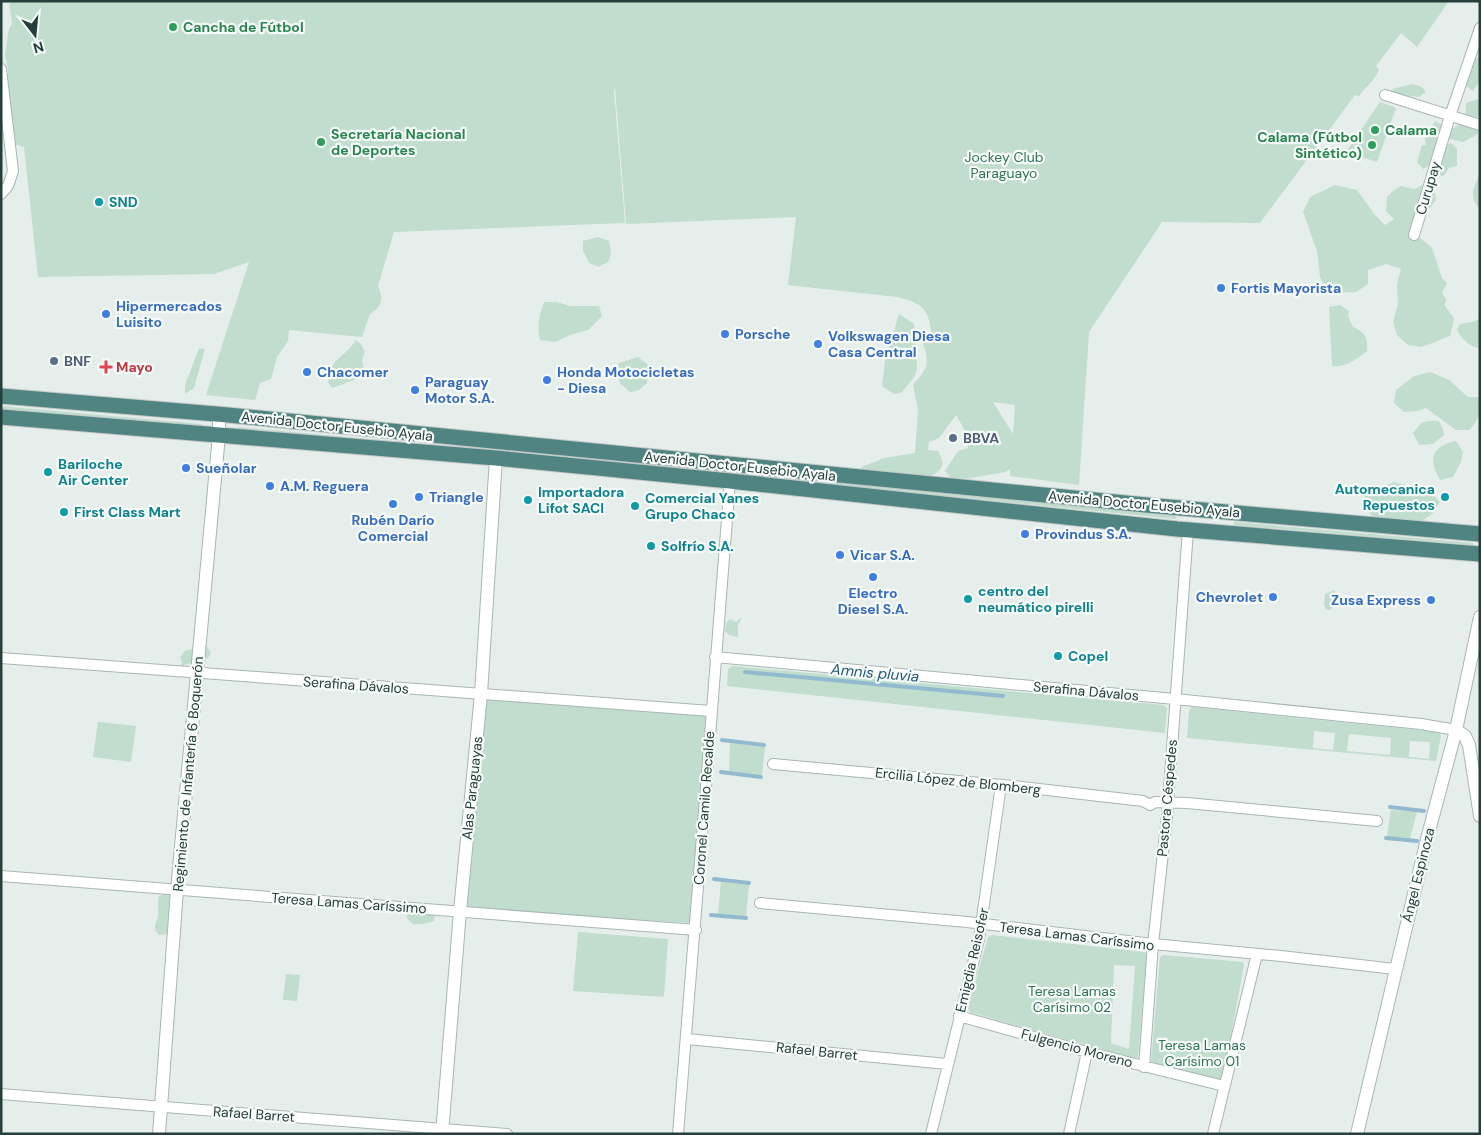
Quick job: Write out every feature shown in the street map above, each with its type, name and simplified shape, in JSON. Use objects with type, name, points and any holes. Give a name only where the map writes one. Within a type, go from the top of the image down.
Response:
[{"type":"highway","name":"Avenida Doctor Eusebio Ayala","points":[[1,396],[1480,534]]},
{"type":"highway","name":"Avenida Doctor Eusebio Ayala","points":[[1,417],[496,458],[1188,530],[1480,554]]},
{"type":"highway","points":[[1188,530],[1194,520],[1202,515],[1233,518],[1242,513]]},
{"type":"street","name":"Curupay","points":[[1414,234],[1450,116],[1480,28]]},
{"type":"street","points":[[1,69],[13,171],[8,186],[1,194]]},
{"type":"street","points":[[1385,95],[1480,124]]},
{"type":"street","name":"Regimiento de Infantería 6 Boquerón","points":[[159,1134],[177,890],[219,435],[219,415]]},
{"type":"street","name":"Alas Paraguayas","points":[[442,1131],[460,911],[481,694],[496,442]]},
{"type":"street","name":"Coronel Camilo Recalde","points":[[678,1134],[696,930],[715,657],[730,481]]},
{"type":"street","name":"Pastora Céspedes","points":[[1144,1067],[1153,944],[1168,803],[1188,530]]},
{"type":"street","name":"Ángel Espinoza","points":[[1357,1134],[1395,969],[1456,730],[1480,617]]},
{"type":"street","name":"Serafina Dávalos","points":[[715,657],[1175,699],[1421,724],[1456,730]]},
{"type":"street","name":"Serafina Dávalos","points":[[1,658],[711,711]]},
{"type":"street","points":[[1456,730],[1465,736],[1469,746],[1480,816]]},
{"type":"street","name":"Ercilia López de Blomberg","points":[[773,764],[1000,785],[1144,801],[1151,798],[1155,802],[1377,821]]},
{"type":"street","name":"Emigdia Reisofer","points":[[931,1134],[982,924],[1000,785]]},
{"type":"street","name":"Teresa Lamas Caríssimo","points":[[1,876],[696,930]]},
{"type":"street","name":"Teresa Lamas Caríssimo","points":[[760,903],[982,924],[1395,969]]},
{"type":"street","points":[[1213,1134],[1257,954]]},
{"type":"street","name":"Fulgencio Moreno","points":[[959,1016],[1087,1052],[1224,1086]]},
{"type":"street","name":"Rafael Barret","points":[[686,1039],[947,1064]]},
{"type":"street","points":[[1069,1134],[1087,1052]]},
{"type":"street","name":"Rafael Barret","points":[[1,1094],[442,1131],[507,1134]]},
{"type":"green space","name":"Jockey Club Paraguayo","points":[[9,1],[1449,1],[1417,47],[1401,33],[1376,66],[1379,69],[1373,80],[1359,96],[1355,95],[1260,223],[1162,222],[1089,332],[1079,485],[1010,476],[1010,469],[1005,472],[965,479],[951,478],[945,471],[958,451],[968,448],[967,434],[956,415],[939,438],[929,442],[928,450],[938,451],[942,459],[939,470],[928,477],[894,488],[1176,516],[1176,519],[765,478],[766,475],[858,475],[862,467],[884,458],[915,453],[918,410],[913,384],[926,367],[927,357],[921,337],[932,335],[929,319],[923,308],[919,305],[897,297],[788,285],[796,217],[626,224],[615,88],[625,223],[394,232],[378,286],[381,302],[370,314],[362,337],[289,330],[288,341],[277,357],[271,379],[260,383],[255,400],[206,395],[249,262],[214,274],[38,277],[24,147],[14,144],[5,90],[8,70],[5,54],[9,29],[12,24]],"holes":[[[993,402],[1015,405],[1013,434]]]},
{"type":"green space","points":[[1479,57],[1480,80],[1473,91],[1466,86],[1471,74],[1469,69],[1470,63]]},
{"type":"green space","points":[[1413,84],[1422,87],[1426,92],[1419,97],[1395,95],[1392,89]]},
{"type":"green space","points":[[1480,100],[1480,115],[1476,117],[1480,119],[1480,133],[1463,142],[1449,139],[1447,135],[1450,130],[1465,121],[1466,103]]},
{"type":"green space","name":"Calama","points":[[1380,102],[1396,108],[1377,162],[1346,152]]},
{"type":"green space","points":[[1435,121],[1444,126],[1435,162],[1423,169],[1417,162],[1422,145],[1426,145],[1425,139]]},
{"type":"green space","points":[[1451,143],[1457,149],[1457,166],[1449,168],[1443,177],[1437,172],[1447,144]]},
{"type":"green space","points":[[1480,174],[1480,209],[1476,205],[1473,192]]},
{"type":"green space","points":[[1426,184],[1434,188],[1436,200],[1418,223],[1419,237],[1432,248],[1442,278],[1447,283],[1442,293],[1446,299],[1445,306],[1454,318],[1450,336],[1422,347],[1408,345],[1397,335],[1393,322],[1398,304],[1397,284],[1401,269],[1386,264],[1368,270],[1368,284],[1356,292],[1329,293],[1320,277],[1317,251],[1303,212],[1310,197],[1335,185],[1357,190],[1375,215],[1385,225],[1394,219],[1386,211],[1387,197],[1394,190],[1401,186],[1414,189]]},
{"type":"green space","points":[[598,237],[609,241],[611,251],[609,261],[599,267],[589,263],[583,250],[583,241]]},
{"type":"green space","points":[[544,302],[557,302],[570,306],[599,306],[602,316],[588,330],[555,342],[540,340],[539,321]]},
{"type":"green space","points":[[1340,305],[1349,311],[1348,316],[1353,327],[1365,336],[1367,351],[1355,360],[1342,366],[1332,366],[1329,307]]},
{"type":"green space","points":[[899,314],[914,324],[917,368],[915,376],[901,393],[894,394],[882,386],[885,361]]},
{"type":"green space","points":[[1480,319],[1480,348],[1466,342],[1457,330],[1460,324]]},
{"type":"green space","points":[[356,340],[361,344],[365,352],[362,360],[365,373],[357,379],[332,388],[328,382],[332,367]]},
{"type":"green space","points":[[199,348],[205,349],[194,388],[185,394],[185,385]]},
{"type":"green space","points":[[638,357],[648,365],[647,383],[639,390],[630,392],[620,383],[615,370],[619,363]]},
{"type":"green space","points":[[1430,372],[1449,380],[1468,397],[1480,397],[1479,415],[1469,430],[1456,430],[1426,408],[1418,411],[1404,412],[1394,403],[1396,390],[1414,376]]},
{"type":"green space","points":[[1,406],[202,425],[201,427],[1,409]]},
{"type":"green space","points":[[1439,421],[1444,435],[1433,444],[1419,445],[1413,433],[1421,423]]},
{"type":"green space","points":[[237,427],[482,449],[483,450],[237,430]]},
{"type":"green space","points":[[1456,441],[1463,452],[1461,462],[1453,477],[1440,480],[1434,466],[1434,454],[1441,446]]},
{"type":"green space","points":[[514,452],[720,470],[721,471],[719,473]]},
{"type":"green space","points":[[1394,482],[1424,489],[1440,502],[1432,514],[1420,522],[1374,518],[1361,503],[1366,494]]},
{"type":"green space","points":[[1234,522],[1473,543],[1473,545],[1234,525]]},
{"type":"green space","points":[[1335,590],[1334,605],[1330,610],[1326,610],[1324,604],[1325,594]]},
{"type":"green space","points":[[742,617],[738,625],[738,637],[729,635],[725,631],[726,623],[730,619],[736,622]]},
{"type":"green space","points":[[206,645],[211,653],[208,658],[181,666],[180,657],[185,651]]},
{"type":"green space","points":[[732,666],[1163,705],[1167,708],[1165,733],[727,686],[728,669]]},
{"type":"green space","points":[[486,699],[706,714],[692,923],[467,909]]},
{"type":"green space","points":[[1192,707],[1439,732],[1441,736],[1436,761],[1187,738],[1189,711]],"holes":[[[1314,731],[1335,733],[1333,750],[1313,748]],[[1349,734],[1391,738],[1390,755],[1347,751]],[[1410,741],[1430,742],[1429,759],[1409,757]]]},
{"type":"green space","points":[[98,722],[136,726],[131,762],[93,757]]},
{"type":"green space","points":[[730,743],[765,747],[762,775],[729,771]]},
{"type":"green space","points":[[1391,810],[1417,812],[1410,838],[1387,837]]},
{"type":"green space","points":[[721,882],[749,885],[746,916],[718,914]]},
{"type":"green space","points":[[172,891],[174,929],[167,934],[159,935],[155,930],[155,925],[158,917],[159,896]]},
{"type":"green space","points":[[433,909],[434,921],[424,924],[413,924],[407,918],[407,912]]},
{"type":"green space","points":[[578,932],[668,939],[664,997],[573,991]]},
{"type":"green space","name":"Teresa Lamas Carísimo 02","points":[[992,935],[1145,952],[1147,955],[1138,1057],[1134,1059],[970,1012],[968,1008],[988,937]],"holes":[[[1114,965],[1135,966],[1129,1049],[1111,1043]]]},
{"type":"green space","name":"Teresa Lamas Carísimo 01","points":[[1163,955],[1243,962],[1223,1079],[1220,1081],[1151,1061],[1160,957]]},
{"type":"green space","points":[[286,974],[300,975],[297,1001],[283,1000]]},
{"type":"waterway","name":"Amnis pluvia","points":[[745,672],[1003,696]]},
{"type":"waterway","name":"Amnis pluvia","points":[[722,740],[764,745]]},
{"type":"waterway","name":"Amnis pluvia","points":[[721,772],[761,777]]},
{"type":"waterway","name":"Amnis pluvia","points":[[1390,807],[1424,811]]},
{"type":"waterway","name":"Amnis pluvia","points":[[1386,838],[1417,841]]},
{"type":"waterway","name":"Amnis pluvia","points":[[714,879],[749,883]]},
{"type":"waterway","name":"Amnis pluvia","points":[[711,915],[746,918]]},
{"type":"place","name":"Cancha de Fútbol","points":[[173,27]]},
{"type":"place","name":"Calama","points":[[1375,130]]},
{"type":"place","name":"Secretaría Nacional de Deportes","points":[[321,142]]},
{"type":"place","name":"Calama (Fútbol Sintético)","points":[[1372,145]]},
{"type":"place","name":"SND","points":[[99,202]]},
{"type":"place","name":"Fortis Mayorista","points":[[1221,288]]},
{"type":"place","name":"Hipermercados Luisito","points":[[106,314]]},
{"type":"place","name":"Porsche","points":[[725,334]]},
{"type":"place","name":"Volkswagen Diesa Casa Central","points":[[818,344]]},
{"type":"place","name":"BNF","points":[[54,361]]},
{"type":"place","name":"Mayo","points":[[106,367]]},
{"type":"place","name":"Chacomer","points":[[307,372]]},
{"type":"place","name":"Honda Motocicletas - Diesa","points":[[547,380]]},
{"type":"place","name":"Paraguay Motor S.A.","points":[[415,390]]},
{"type":"place","name":"BBVA","points":[[953,438]]},
{"type":"place","name":"Sueñolar","points":[[186,468]]},
{"type":"place","name":"Bariloche Air Center","points":[[48,472]]},
{"type":"place","name":"A.M. Reguera","points":[[270,486]]},
{"type":"place","name":"Triangle","points":[[419,497]]},
{"type":"place","name":"Automecanica Repuestos","points":[[1445,497]]},
{"type":"place","name":"Importadora Lifot SACI","points":[[528,500]]},
{"type":"place","name":"Rubén Darío Comercial","points":[[393,504]]},
{"type":"place","name":"Comercial Yanes Grupo Chaco","points":[[635,506]]},
{"type":"place","name":"First Class Mart","points":[[64,512]]},
{"type":"place","name":"Provindus S.A.","points":[[1025,534]]},
{"type":"place","name":"Solfrío S.A.","points":[[651,546]]},
{"type":"place","name":"Vicar S.A.","points":[[840,555]]},
{"type":"place","name":"Electro Diesel S.A.","points":[[873,577]]},
{"type":"place","name":"Chevrolet","points":[[1273,597]]},
{"type":"place","name":"centro del neumático pirelli","points":[[968,599]]},
{"type":"place","name":"Zusa Express","points":[[1431,600]]},
{"type":"place","name":"Copel","points":[[1058,656]]}]
